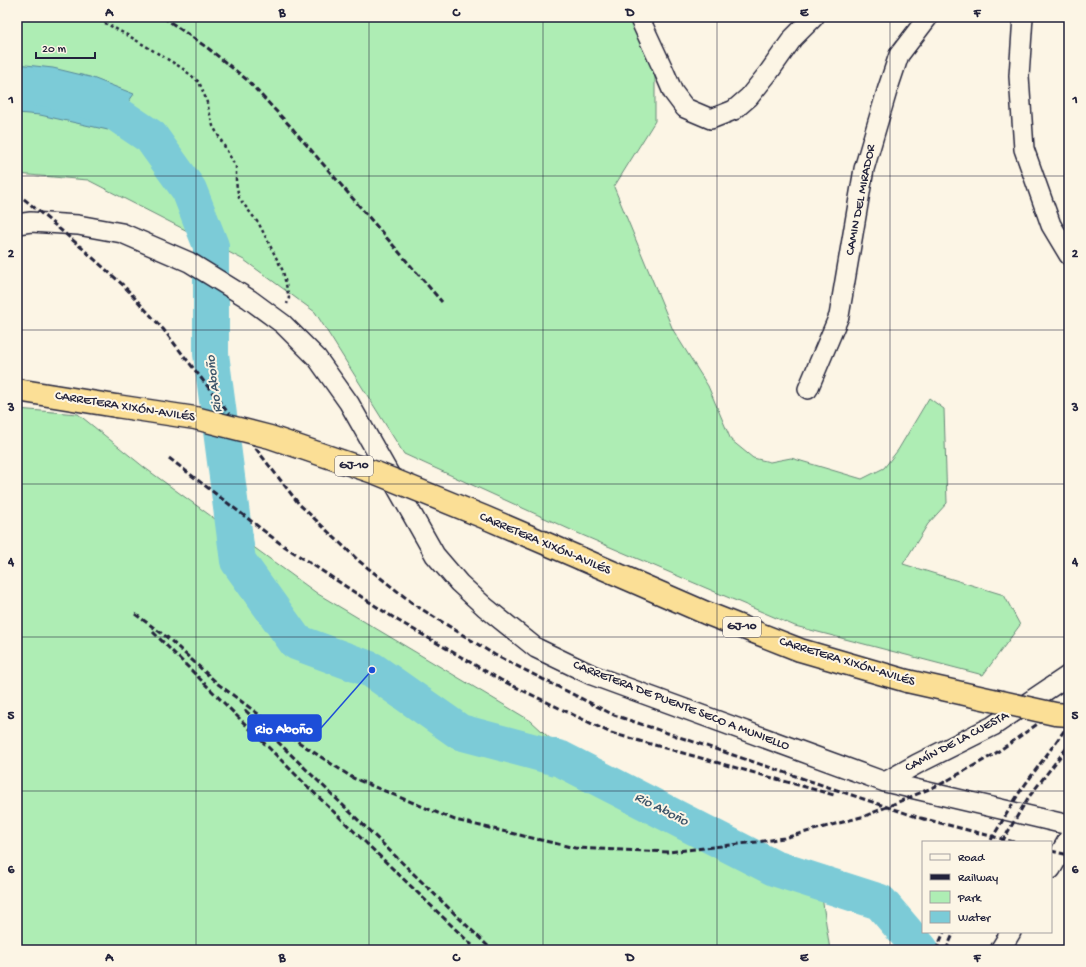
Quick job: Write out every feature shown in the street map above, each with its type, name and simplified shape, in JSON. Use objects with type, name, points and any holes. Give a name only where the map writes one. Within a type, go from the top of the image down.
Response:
[{"type":"highway","name":"CARRETERA XIXÓN-AVILÉS","points":[[17,390],[195,418],[270,437],[376,473],[484,517],[706,613],[800,650],[907,681],[1055,714],[1069,715]]},
{"type":"street","points":[[639,17],[673,92],[685,108],[710,119],[734,110],[749,97],[793,38],[814,17]]},
{"type":"street","name":"CAMIN DEL MIRADOR","points":[[808,389],[839,316],[864,169],[887,91],[899,55],[928,17]]},
{"type":"street","points":[[1023,17],[1019,76],[1024,149],[1051,224],[1069,255]]},
{"type":"street","name":"CARRETERA DE PUENTE SECO A MUNIELLO","points":[[17,224],[31,222],[78,225],[122,233],[189,262],[249,299],[283,324],[317,358],[349,403],[435,555],[459,583],[484,607],[536,648],[592,675],[885,782],[1069,825]]},
{"type":"street","name":"CAMÍN DE LA CUESTA","points":[[885,782],[992,726],[1069,675]]},
{"type":"street","points":[[1052,867],[1069,838]]},
{"type":"street","points":[[1000,950],[1010,933]]},
{"type":"path","points":[[94,17],[182,68],[199,82],[206,99],[213,126],[236,167],[236,182],[239,198],[259,224],[283,271],[289,298],[283,324]]},
{"type":"green space","points":[[17,17],[647,17],[655,27],[655,121],[614,187],[673,330],[708,386],[731,440],[753,458],[770,462],[791,458],[862,479],[884,468],[898,450],[929,398],[944,409],[947,503],[928,524],[903,564],[1004,595],[1020,625],[983,675],[795,626],[582,535],[404,454],[315,312],[244,260],[88,180],[17,174]]},
{"type":"green space","points":[[17,409],[78,414],[145,468],[318,594],[531,721],[626,808],[774,852],[822,897],[830,950],[17,950]]},
{"type":"water","points":[[17,64],[53,68],[90,77],[134,94],[108,130],[40,115],[17,113]]},
{"type":"waterway","name":"Rio Aboño","points":[[17,87],[50,89],[105,106],[151,137],[189,190],[211,246],[211,354],[238,561],[296,642],[372,670],[460,732],[561,759],[774,868],[880,902],[921,950]]},
{"type":"railway","points":[[163,17],[209,49],[246,79],[292,128],[442,302]]},
{"type":"railway","points":[[17,193],[124,286],[163,329],[299,504],[359,561],[415,605],[495,655],[614,715],[926,820]]},
{"type":"railway","points":[[169,458],[281,544],[397,620],[501,680],[611,733],[834,795]]},
{"type":"railway","points":[[135,614],[168,638],[218,684],[277,728],[353,778],[455,820],[575,848],[668,852],[784,838],[865,816],[941,784],[993,755],[1069,702]]},
{"type":"railway","points":[[153,632],[305,784],[477,950]]},
{"type":"railway","points":[[245,710],[492,950]]},
{"type":"railway","points":[[991,840],[1019,793],[1069,724]]},
{"type":"railway","points":[[1003,841],[1028,798],[1069,745]]},
{"type":"railway","points":[[921,818],[1010,841]]},
{"type":"railway","points":[[1052,851],[1069,855]]},
{"type":"railway","points":[[936,950],[944,933]]},
{"type":"railway","points":[[946,950],[954,933]]},
{"type":"place","name":"Rio Aboño","points":[[372,670]]}]
